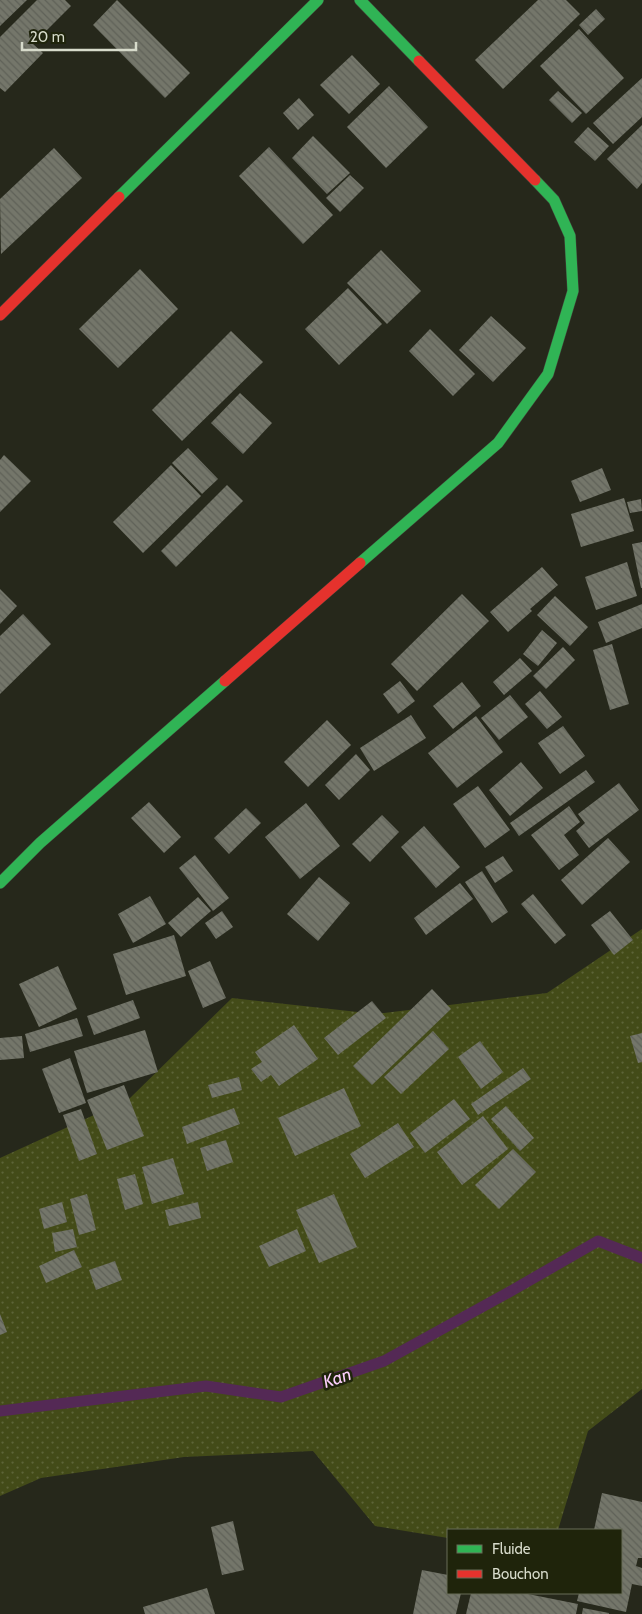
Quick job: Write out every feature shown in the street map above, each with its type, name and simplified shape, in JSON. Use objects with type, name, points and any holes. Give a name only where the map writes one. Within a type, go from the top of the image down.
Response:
[{"type":"street","points":[[0,315],[318,0]]},
{"type":"street","points":[[0,884],[40,843],[498,443],[548,374],[573,291],[570,236],[554,200],[360,0]]},
{"type":"green space","points":[[642,929],[642,1389],[588,1431],[558,1529],[447,1529],[447,1538],[375,1526],[313,1451],[184,1457],[41,1478],[0,1496],[0,1158],[129,1099],[232,998],[376,1014],[547,993]]},
{"type":"building","points":[[0,0],[27,0],[0,26]]},
{"type":"building","points":[[37,0],[65,0],[71,6],[33,44],[43,53],[5,92],[0,88],[0,37]]},
{"type":"building","points":[[117,0],[190,73],[165,98],[93,25]]},
{"type":"building","points":[[538,0],[566,0],[580,14],[503,89],[475,60]]},
{"type":"building","points":[[596,9],[605,19],[588,35],[579,25]]},
{"type":"building","points":[[579,29],[624,78],[586,114],[540,66]]},
{"type":"building","points":[[352,55],[380,84],[349,114],[320,85]]},
{"type":"building","points":[[642,78],[642,117],[613,144],[593,123]]},
{"type":"building","points":[[389,86],[428,127],[386,168],[347,127]]},
{"type":"building","points":[[558,91],[582,113],[572,123],[549,100]]},
{"type":"building","points":[[299,98],[314,115],[298,130],[283,113]]},
{"type":"building","points":[[642,125],[642,183],[637,189],[607,159]]},
{"type":"building","points":[[588,127],[609,146],[595,161],[574,142]]},
{"type":"building","points":[[313,136],[350,173],[327,194],[292,158]]},
{"type":"building","points":[[269,147],[333,215],[303,244],[239,176]]},
{"type":"building","points":[[54,148],[82,178],[1,254],[0,199]]},
{"type":"building","points":[[350,175],[364,188],[340,212],[326,198]]},
{"type":"building","points":[[381,250],[421,291],[387,324],[347,283]]},
{"type":"building","points":[[140,269],[178,309],[118,368],[79,329]]},
{"type":"building","points":[[348,288],[382,324],[339,365],[305,329]]},
{"type":"building","points":[[491,316],[526,348],[493,382],[459,350]]},
{"type":"building","points":[[430,329],[475,374],[453,396],[409,351]]},
{"type":"building","points":[[231,331],[263,362],[182,441],[152,410]]},
{"type":"building","points":[[240,393],[272,423],[243,454],[211,423]]},
{"type":"building","points":[[188,448],[218,479],[202,494],[172,463]]},
{"type":"building","points":[[4,455],[31,481],[0,512],[0,460]]},
{"type":"building","points":[[171,465],[201,496],[143,553],[113,522]]},
{"type":"building","points":[[602,468],[611,490],[580,502],[571,481]]},
{"type":"building","points":[[227,485],[243,501],[176,567],[161,551]]},
{"type":"building","points":[[624,498],[634,531],[581,547],[571,514]]},
{"type":"building","points":[[641,499],[642,511],[630,513],[627,502]]},
{"type":"building","points":[[642,542],[642,588],[641,588],[632,544]]},
{"type":"building","points":[[627,562],[637,596],[596,610],[585,577]]},
{"type":"building","points":[[542,567],[558,585],[530,609],[532,611],[508,632],[490,612]]},
{"type":"building","points":[[0,589],[17,606],[0,624]]},
{"type":"building","points":[[462,594],[489,621],[417,691],[391,664]]},
{"type":"building","points":[[555,596],[588,627],[570,646],[537,615]]},
{"type":"building","points":[[642,604],[642,628],[606,643],[598,622]]},
{"type":"building","points":[[23,614],[51,644],[0,694],[0,636]]},
{"type":"building","points":[[542,630],[557,643],[538,666],[523,654]]},
{"type":"building","points":[[612,644],[629,704],[610,710],[593,650]]},
{"type":"building","points":[[563,647],[575,660],[546,689],[533,676]]},
{"type":"building","points":[[520,658],[532,671],[504,695],[493,682]]},
{"type":"building","points":[[400,681],[415,701],[398,714],[383,694]]},
{"type":"building","points":[[462,682],[481,706],[453,729],[433,706]]},
{"type":"building","points":[[540,691],[562,717],[547,729],[525,704]]},
{"type":"building","points":[[510,695],[528,717],[499,740],[481,718]]},
{"type":"building","points":[[411,715],[426,738],[374,771],[360,748]]},
{"type":"building","points":[[476,716],[503,752],[457,788],[428,753]]},
{"type":"building","points":[[327,720],[351,745],[308,787],[284,762]]},
{"type":"building","points":[[563,726],[585,756],[560,774],[538,743]]},
{"type":"building","points":[[356,754],[370,770],[339,800],[325,785]]},
{"type":"building","points":[[521,762],[543,788],[510,816],[489,790]]},
{"type":"building","points":[[586,770],[595,782],[519,836],[510,823]]},
{"type":"building","points":[[619,783],[639,810],[589,848],[576,831],[585,823],[578,814]]},
{"type":"building","points":[[478,786],[510,830],[485,848],[453,804]]},
{"type":"building","points":[[149,802],[181,837],[164,853],[131,818]]},
{"type":"building","points":[[306,803],[340,846],[300,879],[265,837]]},
{"type":"building","points":[[569,806],[580,822],[564,835],[579,855],[559,870],[531,835]]},
{"type":"building","points":[[246,808],[261,823],[229,854],[214,838]]},
{"type":"building","points":[[382,815],[399,832],[370,862],[352,844]]},
{"type":"building","points":[[424,826],[460,867],[436,888],[401,847]]},
{"type":"building","points":[[608,838],[630,862],[582,905],[561,880]]},
{"type":"building","points":[[195,855],[229,898],[213,911],[179,868]]},
{"type":"building","points":[[503,856],[513,871],[495,883],[485,867]]},
{"type":"building","points":[[482,871],[508,912],[492,923],[465,882]]},
{"type":"building","points":[[319,877],[350,903],[318,941],[287,914]]},
{"type":"building","points":[[460,883],[473,899],[426,935],[414,918]]},
{"type":"building","points":[[533,894],[566,935],[555,944],[521,904]]},
{"type":"building","points":[[150,896],[166,924],[133,943],[118,914]]},
{"type":"building","points":[[198,897],[211,911],[181,937],[168,923]]},
{"type":"building","points":[[222,911],[233,927],[216,939],[205,923]]},
{"type":"building","points":[[610,911],[633,940],[614,955],[591,925]]},
{"type":"building","points":[[174,935],[186,976],[126,995],[113,954]]},
{"type":"building","points":[[210,961],[226,998],[203,1008],[188,971]]},
{"type":"building","points":[[58,966],[77,1009],[39,1027],[19,984]]},
{"type":"building","points":[[432,989],[451,1009],[372,1085],[353,1066]]},
{"type":"building","points":[[133,1000],[140,1018],[94,1035],[87,1016]]},
{"type":"building","points":[[372,1001],[386,1018],[338,1055],[324,1038]]},
{"type":"building","points":[[77,1018],[83,1036],[30,1052],[25,1034]]},
{"type":"building","points":[[294,1025],[318,1059],[279,1086],[271,1075],[261,1082],[251,1069],[262,1062],[255,1052]]},
{"type":"building","points":[[145,1030],[158,1072],[87,1093],[74,1051]]},
{"type":"building","points":[[433,1031],[449,1049],[401,1094],[384,1077]]},
{"type":"building","points":[[642,1033],[642,1062],[638,1063],[630,1036]]},
{"type":"building","points":[[22,1036],[24,1058],[0,1060],[0,1038]]},
{"type":"building","points":[[480,1041],[503,1072],[481,1089],[458,1057]]},
{"type":"building","points":[[70,1058],[86,1103],[59,1113],[42,1069]]},
{"type":"building","points":[[523,1068],[531,1079],[478,1115],[471,1104]]},
{"type":"building","points":[[239,1077],[242,1090],[212,1098],[208,1085]]},
{"type":"building","points":[[124,1085],[144,1136],[107,1150],[87,1100]]},
{"type":"building","points":[[344,1088],[361,1126],[295,1156],[278,1118]]},
{"type":"building","points":[[454,1099],[470,1119],[425,1153],[410,1133]]},
{"type":"building","points":[[506,1106],[534,1138],[520,1151],[491,1119]]},
{"type":"building","points":[[234,1108],[240,1124],[187,1144],[182,1127]]},
{"type":"building","points":[[81,1109],[97,1154],[79,1161],[63,1115]]},
{"type":"building","points":[[483,1116],[508,1149],[462,1185],[437,1152]]},
{"type":"building","points":[[398,1123],[414,1147],[365,1178],[350,1154]]},
{"type":"building","points":[[226,1140],[233,1162],[207,1171],[200,1148]]},
{"type":"building","points":[[513,1149],[536,1172],[499,1209],[475,1185]]},
{"type":"building","points":[[173,1158],[184,1194],[152,1204],[142,1167]]},
{"type":"building","points":[[135,1174],[143,1204],[125,1210],[117,1179]]},
{"type":"building","points":[[87,1194],[96,1230],[79,1235],[70,1199]]},
{"type":"building","points":[[334,1194],[357,1247],[319,1263],[296,1210]]},
{"type":"building","points":[[62,1202],[67,1222],[44,1229],[39,1209]]},
{"type":"building","points":[[198,1202],[201,1218],[169,1226],[165,1210]]},
{"type":"building","points":[[73,1229],[77,1247],[55,1252],[52,1233]]},
{"type":"building","points":[[297,1229],[306,1251],[269,1267],[259,1246]]},
{"type":"building","points":[[74,1250],[82,1267],[46,1283],[39,1266]]},
{"type":"building","points":[[115,1261],[122,1280],[96,1290],[89,1270]]},
{"type":"building","points":[[0,1314],[7,1332],[0,1335]]},
{"type":"building","points":[[602,1493],[642,1502],[642,1558],[638,1558],[636,1566],[642,1568],[642,1586],[632,1584],[626,1612],[577,1601],[579,1594],[622,1594],[622,1529],[594,1529]]},
{"type":"building","points":[[233,1521],[244,1570],[222,1575],[211,1527]]},
{"type":"building","points":[[422,1570],[447,1575],[447,1594],[461,1594],[456,1614],[413,1614]]},
{"type":"building","points":[[207,1588],[215,1614],[145,1614],[143,1607]]},
{"type":"building","points":[[471,1594],[528,1594],[578,1604],[576,1614],[466,1614]]},
{"type":"building","points":[[583,1608],[609,1613],[609,1614],[582,1614]]},
{"type":"waterway","name":"Kan","points":[[0,1411],[206,1386],[281,1397],[384,1361],[598,1241],[642,1258]]},
{"type":"traffic: fast","points":[[119,197],[318,0]]},
{"type":"traffic: fast","points":[[360,0],[419,61]]},
{"type":"traffic: fast","points":[[360,563],[498,443],[548,374],[573,291],[570,236],[554,200],[535,180]]},
{"type":"traffic: fast","points":[[0,883],[40,843],[225,681]]},
{"type":"traffic: jam","points":[[419,61],[535,180]]},
{"type":"traffic: jam","points":[[0,315],[119,197]]},
{"type":"traffic: jam","points":[[225,681],[360,563]]}]
